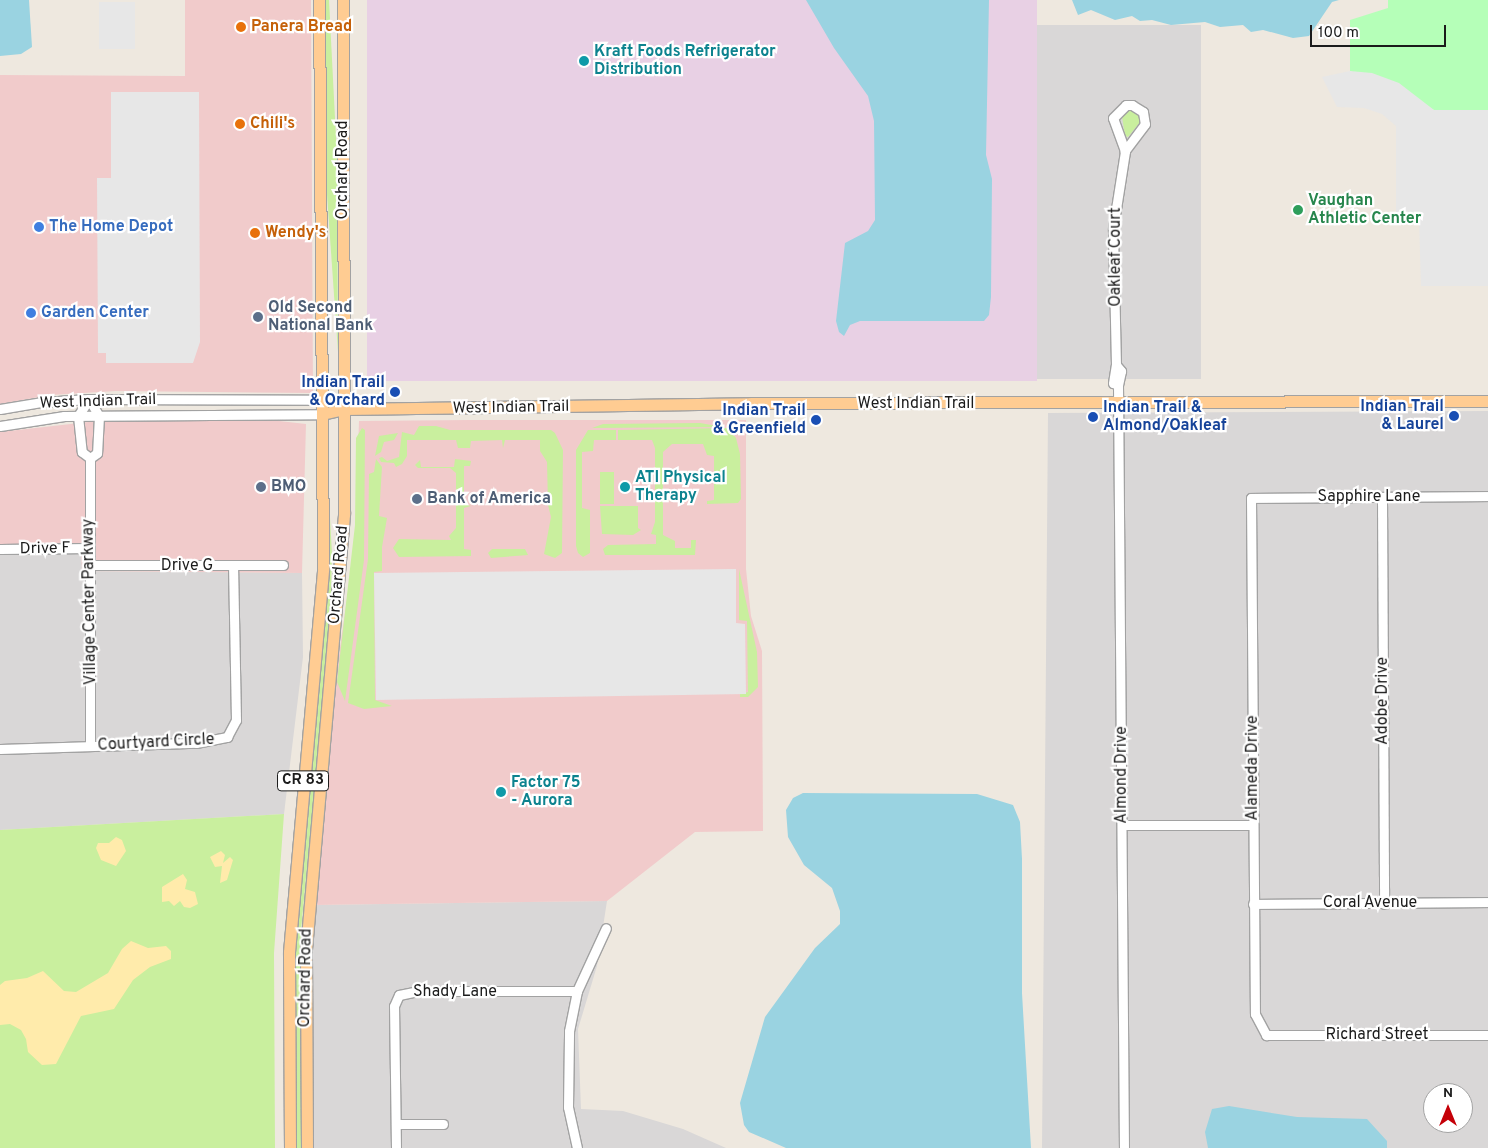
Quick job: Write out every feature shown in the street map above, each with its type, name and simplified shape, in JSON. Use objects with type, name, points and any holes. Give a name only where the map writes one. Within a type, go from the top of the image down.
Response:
[{"type":"main road","name":"Orchard Road","points":[[290,1148],[289,952],[322,585],[319,0]]},
{"type":"main road","name":"Orchard Road","points":[[307,1148],[306,949],[342,563],[344,409],[343,0]]},
{"type":"main road","name":"West Indian Trail","points":[[322,400],[344,409]]},
{"type":"main road","name":"West Indian Trail","points":[[322,414],[344,409],[1488,401]]},
{"type":"street","name":"Oakleaf Court","points":[[1119,403],[1118,385],[1121,372],[1116,365],[1114,228],[1125,151],[1113,118],[1120,107],[1132,105],[1143,112],[1145,124],[1125,151]]},
{"type":"street","name":"West Indian Trail","points":[[0,410],[42,402],[89,399],[322,400]]},
{"type":"street","points":[[78,416],[89,399],[99,416]]},
{"type":"street","name":"Almond Drive","points":[[1119,403],[1124,1148]]},
{"type":"street","name":"West Indian Trail","points":[[0,426],[78,416],[322,414]]},
{"type":"street","name":"Village Center Parkway","points":[[78,416],[82,452],[90,458]]},
{"type":"street","name":"Village Center Parkway","points":[[90,458],[97,453],[99,416]]},
{"type":"street","name":"Village Center Parkway","points":[[90,458],[90,746]]},
{"type":"street","name":"Sapphire Lane","points":[[1251,498],[1488,496]]},
{"type":"street","name":"Alameda Drive","points":[[1251,498],[1255,1014],[1266,1035]]},
{"type":"street","name":"Adobe Drive","points":[[1382,498],[1384,904]]},
{"type":"street","name":"Drive F","points":[[0,549],[90,548]]},
{"type":"street","name":"Drive G","points":[[90,565],[283,566]]},
{"type":"street","name":"Courtyard Circle","points":[[0,749],[217,741],[232,732],[236,720],[234,566]]},
{"type":"street","points":[[1122,825],[1253,825]]},
{"type":"street","name":"Coral Avenue","points":[[1253,904],[1488,902]]},
{"type":"street","points":[[577,1148],[568,1107],[566,1070],[569,1031],[576,992],[606,928]]},
{"type":"street","name":"Shady Lane","points":[[396,1148],[394,1006],[399,995],[405,992],[576,992]]},
{"type":"street","name":"Richard Street","points":[[1266,1035],[1488,1035]]},
{"type":"street","points":[[396,1124],[443,1124]]},
{"type":"shaded area","points":[[185,0],[311,0],[313,393],[116,391],[50,395],[0,404],[0,75],[185,76]]},
{"type":"shaded area","points":[[367,0],[1037,0],[1037,381],[367,381]]},
{"type":"shaded area","points":[[99,2],[135,2],[135,49],[99,49]]},
{"type":"shaded area","points":[[1037,25],[1201,25],[1201,379],[1037,379]]},
{"type":"shaded area","points":[[1350,71],[1372,73],[1399,83],[1434,110],[1488,110],[1488,286],[1421,286],[1419,220],[1396,220],[1396,126],[1382,114],[1364,108],[1337,107],[1322,77]]},
{"type":"shaded area","points":[[111,92],[199,92],[200,342],[193,363],[106,363],[106,353],[98,353],[97,178],[111,178]]},
{"type":"shaded area","points":[[1488,411],[1488,1148],[1042,1148],[1048,413]]},
{"type":"shaded area","points":[[115,419],[270,420],[306,424],[302,573],[82,571],[81,554],[0,554],[0,432]]},
{"type":"shaded area","points":[[746,420],[746,569],[751,616],[762,651],[763,831],[695,832],[607,901],[313,905],[337,669],[355,542],[359,421]]},
{"type":"shaded area","points":[[0,554],[82,554],[82,571],[302,573],[303,657],[284,814],[0,830]]},
{"type":"shaded area","points":[[736,569],[736,623],[745,624],[746,694],[376,700],[374,573]]},
{"type":"shaded area","points":[[607,901],[597,966],[578,1029],[581,1109],[623,1111],[683,1129],[726,1148],[312,1148],[313,905]]},
{"type":"green space","points":[[325,0],[329,0],[337,158],[338,352],[326,180]]},
{"type":"green space","points":[[1388,0],[1488,0],[1488,110],[1434,110],[1350,71],[1350,20],[1388,8]]},
{"type":"green space","points":[[1131,109],[1139,112],[1141,121],[1128,137],[1125,136],[1122,116]]},
{"type":"green space","points":[[700,423],[723,427],[592,428],[603,424]]},
{"type":"green space","points":[[419,426],[436,426],[450,430],[551,430],[555,433],[563,450],[562,553],[555,558],[544,554],[551,517],[548,505],[547,462],[540,451],[540,440],[505,440],[503,448],[502,440],[471,441],[470,448],[458,448],[456,440],[407,440],[407,456],[402,464],[396,467],[394,463],[381,462],[379,458],[382,457],[387,461],[399,457],[402,432],[414,435]]},
{"type":"green space","points":[[362,428],[365,430],[364,560],[345,701],[337,682],[355,525],[356,438]]},
{"type":"green space","points":[[727,428],[736,438],[740,454],[741,499],[738,503],[707,504],[707,501],[714,500],[714,456],[707,455],[703,444],[672,444],[663,452],[663,535],[675,541],[675,548],[691,548],[691,540],[696,540],[695,555],[605,555],[603,549],[608,545],[656,544],[656,535],[651,534],[655,522],[655,448],[652,440],[618,440],[618,430]]},
{"type":"green space","points":[[588,430],[616,430],[616,440],[594,440],[593,451],[582,452],[582,508],[590,510],[590,553],[583,557],[578,553],[576,546],[576,450]]},
{"type":"green space","points":[[398,433],[394,440],[384,442],[381,452],[375,456],[379,436]]},
{"type":"green space","points":[[376,459],[382,467],[379,516],[387,518],[382,547],[382,571],[374,572],[375,700],[392,706],[364,709],[348,703],[368,559],[369,474],[374,472]]},
{"type":"green space","points":[[455,459],[471,461],[470,466],[464,466],[464,504],[471,506],[464,508],[464,549],[471,550],[471,556],[399,557],[393,548],[399,539],[451,540],[449,536],[456,528],[456,473],[450,468],[418,468],[415,465],[420,460],[421,467],[454,467]]},
{"type":"green space","points":[[327,463],[332,554],[330,627],[301,930],[301,1148],[296,1148],[296,917],[327,599]]},
{"type":"green space","points":[[600,472],[614,472],[614,504],[600,504]]},
{"type":"green space","points":[[600,506],[638,506],[638,528],[641,530],[633,535],[602,534]]},
{"type":"green space","points":[[492,549],[525,549],[528,555],[491,558],[488,553]]},
{"type":"green space","points":[[739,569],[757,652],[758,687],[748,697],[740,697],[740,694],[748,692],[747,621],[739,620]]},
{"type":"green space","points":[[284,814],[274,953],[275,1148],[0,1148],[0,830]]},
{"type":"sand","points":[[116,837],[122,840],[126,851],[116,866],[101,860],[96,848],[98,843],[109,843]]},
{"type":"sand","points":[[221,851],[225,855],[223,863],[230,857],[233,860],[227,880],[220,883],[222,866],[215,867],[210,857]]},
{"type":"sand","points":[[183,874],[187,880],[185,889],[195,892],[198,904],[190,908],[184,907],[180,901],[174,906],[169,901],[162,902],[162,887]]},
{"type":"sand","points":[[131,941],[148,948],[166,946],[171,951],[171,959],[150,967],[133,980],[114,1009],[81,1016],[56,1064],[42,1065],[28,1052],[26,1039],[21,1030],[10,1024],[0,1025],[0,985],[5,981],[27,978],[43,971],[64,991],[76,992],[108,973],[122,949]]},
{"type":"water","points":[[0,0],[29,0],[32,47],[21,54],[0,56]]},
{"type":"water","points":[[806,0],[989,0],[986,155],[992,179],[991,297],[989,315],[984,321],[860,321],[850,325],[844,336],[839,332],[836,321],[845,243],[868,231],[875,220],[874,121],[868,96],[834,48]]},
{"type":"water","points":[[1072,0],[1339,0],[1332,2],[1309,36],[1293,38],[1263,30],[1251,32],[1243,25],[1220,27],[1205,22],[1171,25],[1152,20],[1140,21],[1132,16],[1115,20],[1091,10],[1078,15]]},
{"type":"water","points":[[803,793],[977,794],[1013,805],[1020,822],[1022,859],[1022,993],[1031,1148],[786,1148],[749,1132],[744,1125],[740,1103],[765,1017],[815,948],[840,924],[840,911],[832,888],[804,865],[788,837],[786,810],[793,798]]},
{"type":"water","points":[[1229,1106],[1297,1117],[1367,1119],[1387,1141],[1387,1148],[1208,1148],[1205,1132],[1212,1109]]},
{"type":"place","name":"Panera Bread","points":[[241,27]]},
{"type":"place","name":"Kraft Foods Refrigerator Distribution","points":[[584,61]]},
{"type":"place","name":"Chili's","points":[[240,124]]},
{"type":"place","name":"Vaughan Athletic Center","points":[[1298,210]]},
{"type":"place","name":"The Home Depot","points":[[39,227]]},
{"type":"place","name":"Wendy's","points":[[255,233]]},
{"type":"place","name":"Garden Center","points":[[31,313]]},
{"type":"place","name":"Old Second National Bank","points":[[258,317]]},
{"type":"place","name":"Indian Trail & Orchard","points":[[395,392]]},
{"type":"place","name":"Indian Trail & Laurel","points":[[1454,416]]},
{"type":"place","name":"Indian Trail & Almond/Oakleaf","points":[[1093,417]]},
{"type":"place","name":"Indian Trail & Greenfield","points":[[816,420]]},
{"type":"place","name":"BMO","points":[[261,487]]},
{"type":"place","name":"ATI Physical Therapy","points":[[625,487]]},
{"type":"place","name":"Bank of America","points":[[417,499]]},
{"type":"place","name":"Factor 75 - Aurora","points":[[501,792]]}]
